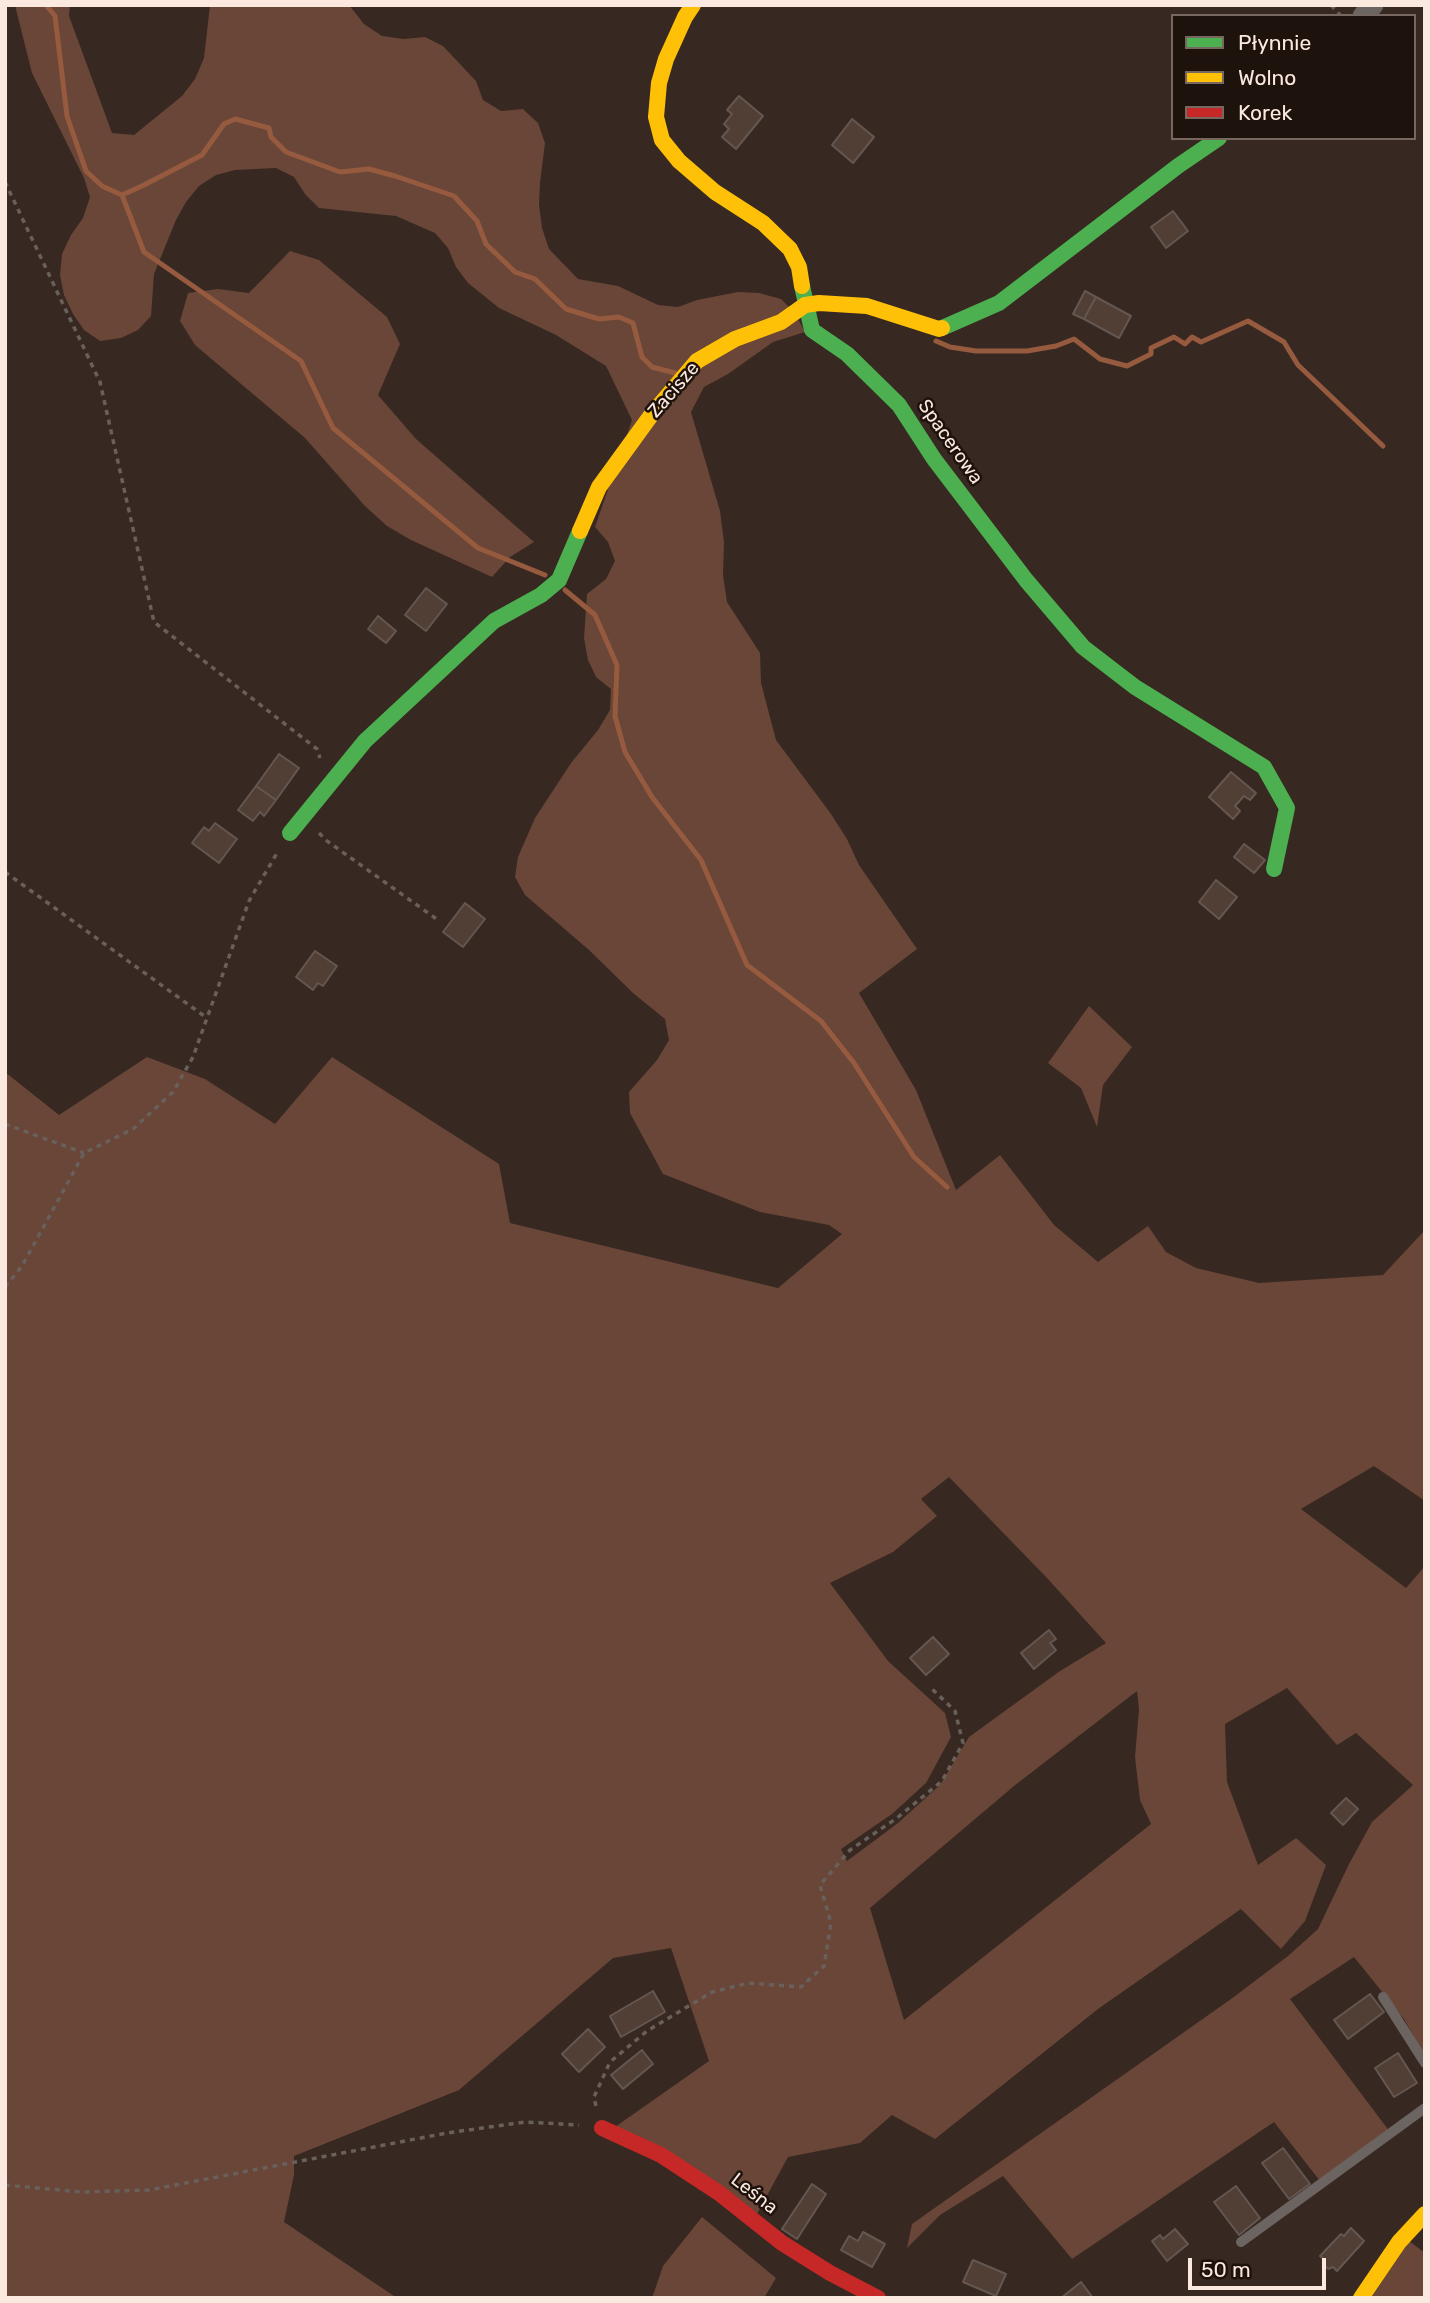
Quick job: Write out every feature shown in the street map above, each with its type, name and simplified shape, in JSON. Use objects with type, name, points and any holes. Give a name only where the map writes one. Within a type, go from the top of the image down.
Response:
[{"type":"street","name":"Spacerowa","points":[[692,5],[666,59],[659,83],[656,117],[662,140],[679,160],[715,192],[763,223],[790,249],[799,267],[805,305],[813,330],[847,355],[899,405],[934,459],[1026,580],[1083,647],[1135,687],[1264,767],[1287,808],[1274,869]]},
{"type":"street","points":[[805,305],[819,303],[867,306],[939,329],[999,303],[1216,140]]},
{"type":"street","name":"Zacisze","points":[[290,834],[365,741],[494,621],[541,595],[559,580],[599,487],[652,414],[697,361],[735,339],[781,322],[805,305]]},
{"type":"street","name":"Leśna","points":[[602,2128],[661,2155],[738,2206],[782,2243],[830,2273],[878,2298]]},
{"type":"street","points":[[1361,2298],[1399,2242],[1425,2214]]},
{"type":"lane","points":[[1383,1997],[1425,2063]]},
{"type":"lane","points":[[1241,2242],[1425,2108]]},
{"type":"path","points":[[5,182],[100,382],[154,622],[317,749],[330,785]]},
{"type":"path","points":[[314,805],[311,816],[314,825],[327,841],[439,920]]},
{"type":"path","points":[[5,1287],[22,1266],[84,1153],[133,1129],[173,1092],[193,1057],[249,901],[290,834]]},
{"type":"path","points":[[5,872],[207,1018]]},
{"type":"path","points":[[5,1124],[84,1153]]},
{"type":"path","points":[[5,2185],[81,2192],[149,2190],[447,2133],[525,2122],[565,2123],[602,2128],[593,2097],[610,2062],[647,2031],[712,1992],[749,1983],[801,1987],[824,1966],[831,1923],[820,1885],[850,1850],[897,1818],[942,1781],[963,1743],[955,1711],[930,1688]]},
{"type":"shaded area","points":[[15,5],[70,5],[69,16],[112,133],[134,135],[182,96],[195,79],[204,58],[210,5],[349,5],[364,24],[382,36],[404,39],[425,37],[443,46],[476,81],[483,100],[501,111],[523,109],[538,123],[545,143],[539,205],[542,228],[549,249],[578,279],[618,286],[658,305],[678,307],[697,300],[738,292],[759,293],[781,299],[795,313],[805,332],[773,342],[728,374],[704,387],[691,412],[720,511],[727,602],[760,653],[761,683],[776,740],[831,814],[859,865],[917,949],[859,993],[916,1090],[956,1190],[1000,1155],[1054,1225],[1098,1262],[1148,1226],[1166,1252],[1196,1268],[1259,1283],[1383,1275],[1425,1230],[1425,1501],[1374,1466],[1301,1509],[1406,1588],[1425,1566],[1425,2056],[1404,2019],[1354,1957],[1290,1999],[1390,2132],[1320,2181],[1274,2122],[1072,2259],[1003,2176],[940,2215],[907,2248],[912,2224],[1231,1999],[1288,1956],[1318,1929],[1372,1822],[1413,1785],[1356,1733],[1337,1745],[1287,1688],[1225,1724],[1227,1782],[1258,1865],[1296,1838],[1326,1865],[1305,1921],[1281,1949],[1241,1909],[1098,2009],[935,2139],[892,2115],[860,2143],[788,2157],[757,2214],[615,2127],[709,2061],[671,1948],[613,1958],[459,2090],[294,2156],[294,2175],[284,2222],[397,2298],[5,2298],[5,1072],[59,1115],[147,1057],[205,1079],[275,1124],[332,1057],[499,1164],[510,1223],[778,1288],[842,1234],[829,1225],[760,1212],[663,1174],[630,1113],[629,1092],[657,1060],[669,1040],[665,1019],[525,895],[515,877],[518,857],[535,818],[610,710],[611,689],[596,677],[588,660],[584,638],[587,594],[606,579],[615,561],[608,542],[595,527],[632,420],[606,366],[556,335],[499,308],[468,283],[456,267],[448,248],[435,233],[396,216],[319,208],[305,194],[294,177],[276,168],[235,170],[216,175],[199,186],[176,220],[154,274],[151,316],[138,330],[121,338],[100,341],[84,330],[73,314],[64,295],[60,275],[62,254],[83,218],[90,197],[84,178],[32,73]],"holes":[[[949,1477],[1106,1643],[1060,1671],[969,1737],[940,1785],[898,1823],[847,1861],[841,1849],[892,1814],[926,1783],[951,1737],[945,1713],[888,1661],[830,1583],[893,1552],[937,1516],[921,1499]],[[1137,1691],[1139,1709],[1135,1757],[1140,1800],[1151,1824],[904,2020],[870,1908],[1014,1786]]]},
{"type":"shaded area","points":[[290,251],[319,260],[387,317],[400,344],[378,395],[416,439],[534,542],[510,557],[492,577],[411,540],[387,526],[365,506],[305,438],[195,345],[180,321],[188,293],[218,289],[249,293]]},
{"type":"shaded area","points":[[1089,1006],[1132,1047],[1103,1085],[1097,1127],[1081,1088],[1048,1063]]},
{"type":"shaded area","points":[[702,2217],[776,2278],[764,2298],[652,2298],[663,2266]]},
{"type":"shaded area","points":[[1409,2241],[1425,2253],[1425,2298],[1371,2298]]},
{"type":"building","points":[[739,96],[763,116],[736,149],[722,137],[729,129],[724,124],[732,114],[727,110]]},
{"type":"building","points":[[852,119],[874,137],[853,163],[832,145]]},
{"type":"building","points":[[1173,211],[1188,231],[1166,248],[1151,227]]},
{"type":"building","points":[[1085,291],[1096,297],[1084,319],[1073,314]]},
{"type":"building","points":[[1096,297],[1131,316],[1119,338],[1084,319]]},
{"type":"building","points":[[426,588],[447,604],[426,631],[405,615]]},
{"type":"building","points":[[378,616],[396,631],[386,643],[368,629]]},
{"type":"building","points":[[279,754],[299,768],[276,800],[256,786]]},
{"type":"building","points":[[1231,772],[1256,793],[1250,800],[1244,796],[1235,806],[1240,811],[1233,819],[1209,797]]},
{"type":"building","points":[[256,786],[276,800],[264,816],[260,812],[253,821],[238,810]]},
{"type":"building","points":[[215,823],[237,839],[219,863],[192,843],[204,827],[209,831]]},
{"type":"building","points":[[1244,844],[1265,860],[1254,873],[1234,857]]},
{"type":"building","points":[[1216,880],[1237,897],[1219,919],[1199,902]]},
{"type":"building","points":[[465,903],[485,919],[463,947],[443,932]]},
{"type":"building","points":[[315,951],[337,966],[323,986],[318,983],[313,990],[296,977]]},
{"type":"building","points":[[1049,1630],[1056,1639],[1050,1643],[1056,1650],[1034,1669],[1021,1653]]},
{"type":"building","points":[[933,1637],[949,1654],[926,1675],[910,1658]]},
{"type":"building","points":[[1346,1798],[1358,1809],[1343,1825],[1331,1813]]},
{"type":"building","points":[[653,1991],[665,2012],[621,2037],[610,2016]]},
{"type":"building","points":[[1370,1994],[1384,2012],[1348,2039],[1334,2020]]},
{"type":"building","points":[[588,2029],[605,2047],[579,2072],[562,2054]]},
{"type":"building","points":[[642,2050],[653,2064],[623,2089],[611,2075]]},
{"type":"building","points":[[1398,2053],[1417,2083],[1394,2097],[1375,2068]]},
{"type":"building","points":[[1283,2148],[1310,2184],[1289,2199],[1262,2163]]},
{"type":"building","points":[[812,2184],[826,2194],[797,2239],[782,2229]]},
{"type":"building","points":[[1236,2186],[1260,2218],[1239,2235],[1214,2202]]},
{"type":"building","points":[[1351,2228],[1364,2241],[1337,2271],[1333,2267],[1328,2269],[1324,2264],[1325,2260],[1320,2256],[1341,2234],[1344,2236]]},
{"type":"building","points":[[1175,2229],[1188,2244],[1167,2261],[1152,2241],[1160,2235],[1163,2239]]},
{"type":"building","points":[[863,2232],[885,2244],[872,2267],[841,2250],[849,2236],[858,2241]]},
{"type":"building","points":[[973,2260],[1006,2274],[996,2296],[963,2282]]},
{"type":"building","points":[[1081,2282],[1093,2298],[1061,2298]]},
{"type":"waterway","points":[[46,5],[55,16],[67,116],[86,171],[102,186],[122,195],[144,185],[202,155],[224,124],[235,119],[269,128],[271,137],[286,152],[340,172],[369,169],[454,196],[477,221],[486,244],[515,272],[535,279],[566,309],[599,319],[619,317],[633,323],[642,357],[652,367],[675,373]]},
{"type":"waterway","points":[[122,195],[144,252],[301,361],[333,428],[478,548],[545,575]]},
{"type":"waterway","points":[[936,341],[950,347],[976,351],[1027,351],[1056,346],[1074,339],[1100,359],[1127,366],[1151,354],[1151,348],[1174,337],[1185,344],[1192,337],[1201,342],[1248,321],[1284,342],[1298,365],[1383,446]]},
{"type":"waterway","points":[[565,590],[595,615],[617,665],[615,716],[625,752],[652,797],[701,860],[747,965],[821,1021],[854,1063],[914,1157],[947,1187]]},
{"type":"traffic: fast","points":[[942,328],[999,303],[1216,140]]},
{"type":"traffic: fast","points":[[802,286],[812,330],[847,354],[899,405],[934,459],[1026,580],[1083,647],[1135,687],[1264,767],[1287,808],[1274,869]]},
{"type":"traffic: fast","points":[[290,833],[365,741],[494,621],[541,595],[559,580],[580,531]]},
{"type":"traffic: slow","points":[[693,5],[666,59],[659,83],[656,117],[662,140],[679,161],[715,192],[763,223],[790,249],[799,267],[802,286]]},
{"type":"traffic: slow","points":[[580,531],[599,487],[652,414],[697,361],[735,339],[781,322],[805,305],[819,303],[867,306],[942,328]]},
{"type":"traffic: slow","points":[[1361,2298],[1399,2242],[1425,2214]]},
{"type":"traffic: jam","points":[[602,2128],[661,2155],[719,2193],[782,2243],[830,2273],[878,2298]]}]
